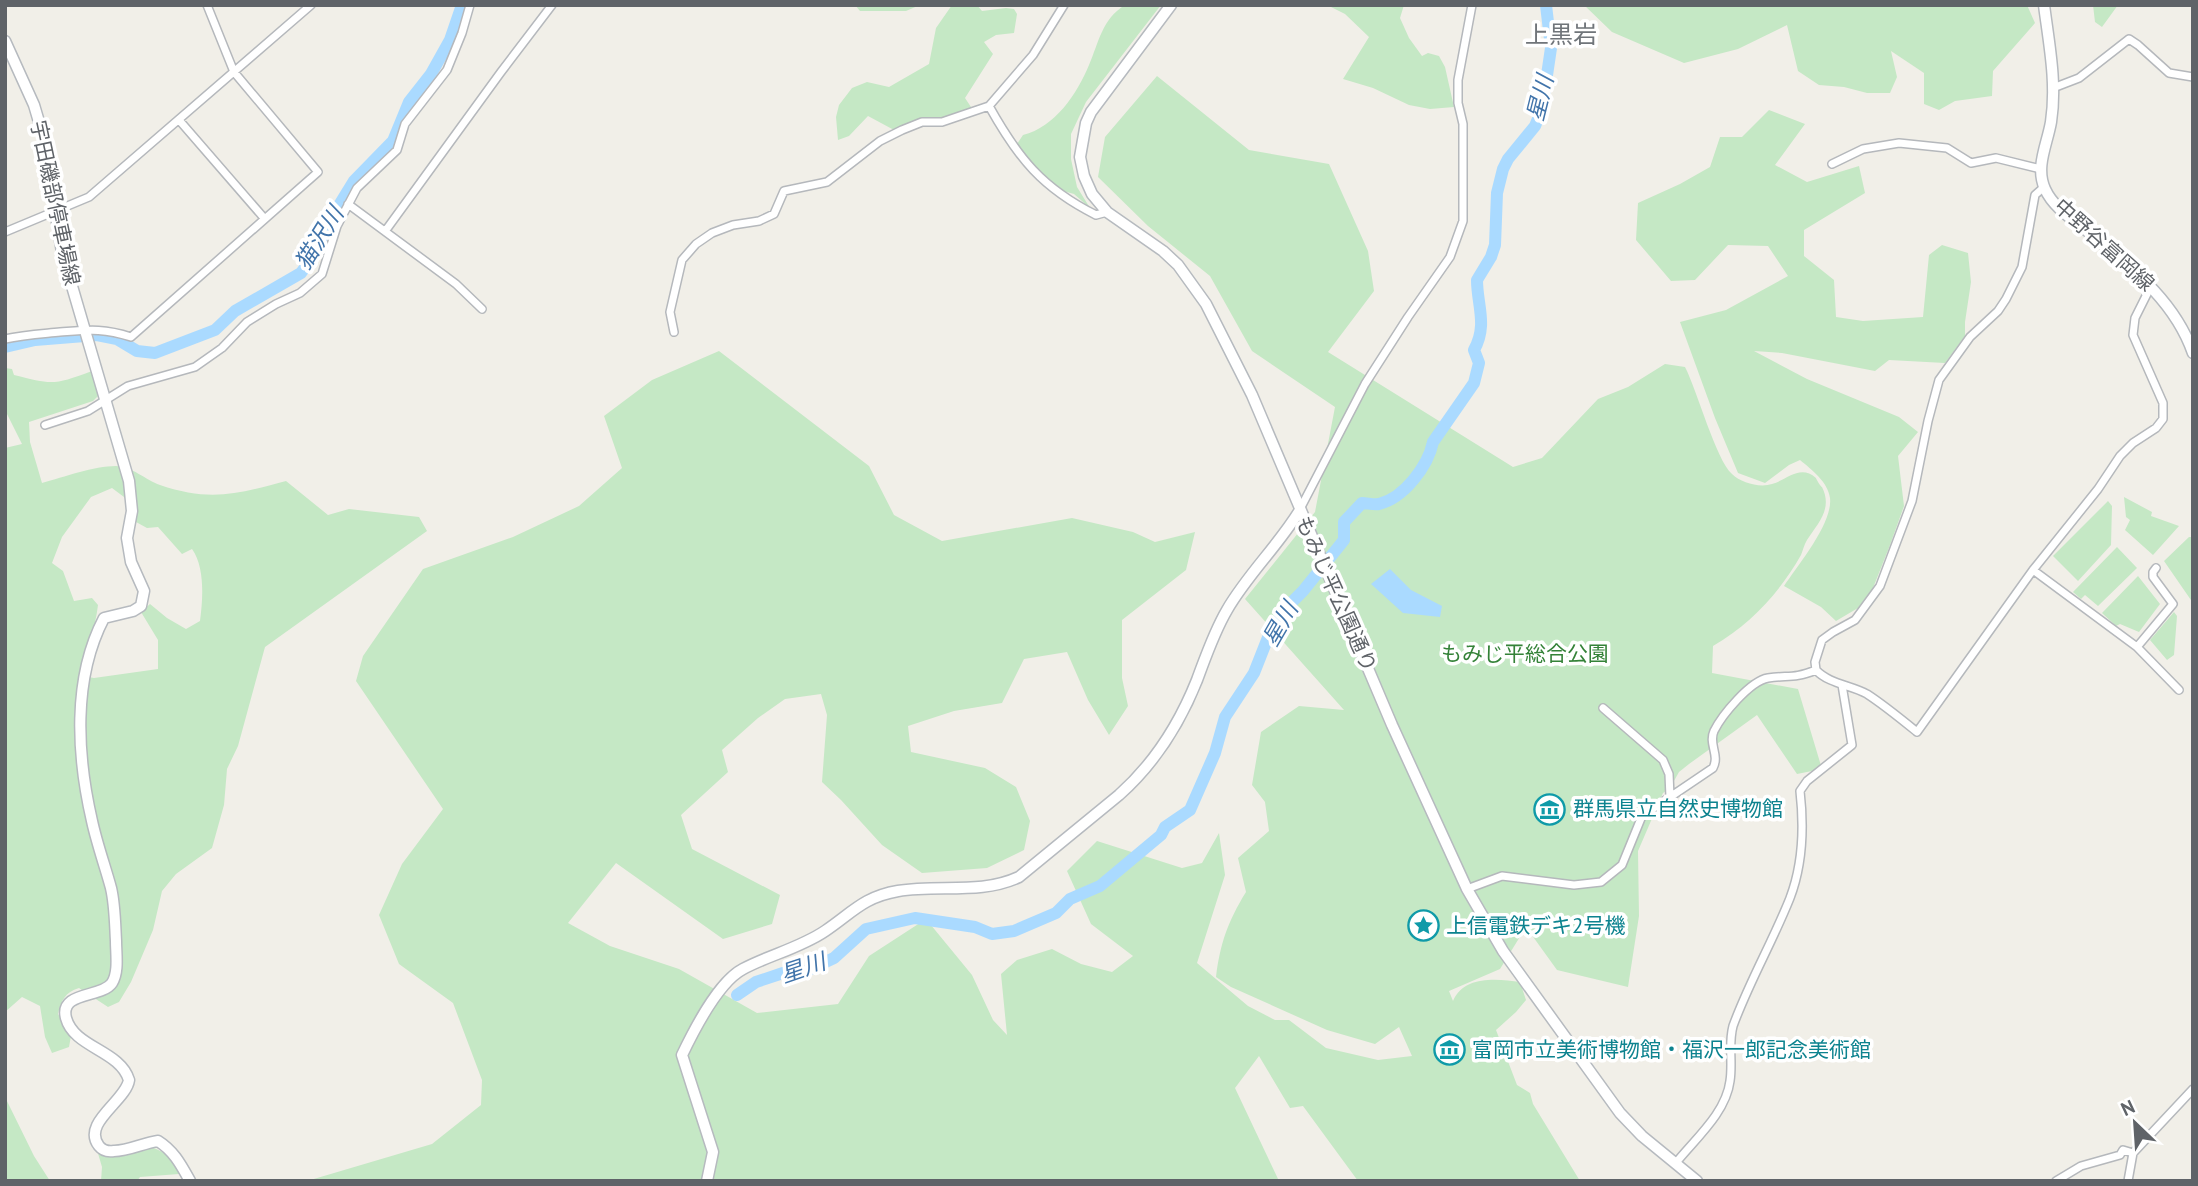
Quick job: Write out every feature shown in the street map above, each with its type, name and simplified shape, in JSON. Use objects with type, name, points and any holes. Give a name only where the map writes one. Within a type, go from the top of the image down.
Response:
[{"type":"street","points":[[5,339],[32,333],[85,329],[102,329],[131,337],[318,172],[234,72],[207,5]]},
{"type":"street","points":[[5,232],[89,197],[311,5]]},
{"type":"street","points":[[45,425],[88,411],[128,386],[195,367],[222,348],[247,322],[300,293],[322,274],[337,226],[356,188],[397,150],[405,124],[447,70],[470,5]]},
{"type":"street","points":[[386,230],[552,5]]},
{"type":"street","points":[[674,332],[670,312],[678,268],[690,249],[703,239],[733,225],[768,218],[776,211],[784,191],[827,182],[880,141],[902,130],[922,122],[942,122],[989,106],[1033,55],[1064,5]]},
{"type":"street","name":"もみじ平公園通り","points":[[1171,5],[1091,112],[1086,123],[1081,166],[1095,200],[1107,212],[1170,258],[1206,304],[1252,395],[1392,724],[1468,889],[1503,951],[1620,1113],[1636,1130],[1697,1181]]},
{"type":"street","points":[[707,1181],[713,1152],[682,1055],[714,999],[732,976],[824,932],[872,897],[921,888],[982,888],[1011,880],[1109,804],[1134,782],[1166,744],[1182,715],[1226,612],[1300,510],[1365,384],[1450,257],[1463,221],[1463,124],[1458,103],[1458,80],[1472,5]]},
{"type":"street","name":"中野谷富岡線","points":[[2044,5],[2053,88],[2050,123],[2041,169],[2044,187],[2050,198],[2066,214],[2151,286],[2174,314],[2193,353]]},
{"type":"street","points":[[2053,88],[2073,82],[2129,39],[2168,74],[2193,77]]},
{"type":"street","name":"宇田磯部停車場線","points":[[5,41],[36,114],[57,212],[62,252],[106,399]]},
{"type":"street","points":[[989,106],[1014,148],[1045,184],[1074,205],[1096,215],[1107,212]]},
{"type":"street","points":[[179,120],[264,218]]},
{"type":"street","points":[[1832,164],[1863,149],[1899,144],[1947,148],[1971,163],[1996,159],[2041,169]]},
{"type":"street","points":[[1816,670],[1815,662],[1822,640],[1855,620],[1880,586],[1912,501],[1939,380],[1970,337],[1998,311],[2006,299],[2022,267],[2035,195],[2044,187]]},
{"type":"street","points":[[348,204],[456,284],[482,309]]},
{"type":"street","points":[[1468,889],[1502,876],[1574,885],[1601,882],[1622,865],[1642,816],[1713,768],[1716,758],[1711,742],[1718,723],[1747,688],[1759,680],[1793,678],[1816,670],[1842,685],[1865,693],[1917,732],[2033,570],[2098,489],[2120,456],[2163,419],[2163,403],[2133,335],[2135,318],[2151,286]]},
{"type":"street","points":[[106,399],[129,481],[132,511],[127,538],[131,562],[144,592],[141,606],[133,611],[104,618],[92,648],[81,706],[81,758],[92,821],[111,890],[117,969],[113,982],[106,989],[70,1001],[65,1012],[69,1026],[117,1061],[129,1080],[120,1097],[97,1124],[95,1136],[99,1146],[103,1150],[118,1152],[158,1141],[177,1158],[190,1181]]},
{"type":"street","points":[[2137,647],[2173,604],[2153,577],[2152,572],[2156,568]]},
{"type":"street","points":[[2033,570],[2137,647],[2179,690]]},
{"type":"street","points":[[1675,1164],[1725,1099],[1730,1080],[1729,1040],[1733,1026],[1791,895],[1802,845],[1800,791],[1807,781],[1852,746],[1842,685]]},
{"type":"street","points":[[1603,708],[1663,760],[1669,774],[1670,797]]},
{"type":"street","points":[[2128,1181],[2133,1153],[2193,1089]]},
{"type":"street","points":[[2056,1181],[2081,1166],[2120,1155],[2123,1150],[2133,1153]]},
{"type":"green space","points":[[855,5],[920,5],[906,11],[860,11]]},
{"type":"green space","points":[[952,5],[977,5],[982,11],[1014,9],[1017,14],[1014,33],[996,35],[984,42],[993,54],[965,98],[971,107],[959,114],[937,120],[920,119],[894,130],[868,116],[849,136],[838,140],[836,117],[839,105],[852,88],[867,82],[889,87],[929,64],[936,28]]},
{"type":"green space","points":[[1125,5],[1161,5],[1086,102],[1071,134],[1071,159],[1077,187],[1090,208],[1074,194],[1056,189],[1015,147],[1023,135],[1045,125],[1064,108],[1084,76],[1106,24]]},
{"type":"green space","points":[[1327,5],[1404,5],[1400,18],[1409,38],[1422,56],[1428,53],[1439,56],[1445,67],[1454,107],[1430,109],[1409,105],[1373,88],[1343,79],[1369,37],[1345,14]]},
{"type":"green space","points":[[1584,5],[2027,5],[2035,23],[1993,71],[1992,96],[1955,101],[1939,110],[1924,104],[1924,73],[1891,51],[1897,77],[1890,93],[1867,93],[1844,87],[1819,85],[1798,71],[1787,25],[1738,49],[1684,63],[1612,32]]},
{"type":"green space","points":[[2093,5],[2118,5],[2102,27],[2095,22]]},
{"type":"green space","name":"もみじ平総合公園","points":[[1157,76],[1249,150],[1329,164],[1368,251],[1374,291],[1328,352],[1513,467],[1542,458],[1598,399],[1628,387],[1665,364],[1685,367],[1720,455],[1732,474],[1751,484],[1767,485],[1804,472],[1816,478],[1822,487],[1825,509],[1801,555],[1784,582],[1763,606],[1740,628],[1713,646],[1712,673],[1798,689],[1822,769],[1797,774],[1757,715],[1679,772],[1670,788],[1663,793],[1638,851],[1639,916],[1628,987],[1557,970],[1526,927],[1500,969],[1449,991],[1453,1001],[1458,993],[1473,983],[1492,980],[1520,982],[1526,1000],[1496,1030],[1517,1085],[1530,1093],[1533,1104],[1580,1181],[1358,1181],[1303,1106],[1290,1108],[1259,1056],[1235,1088],[1279,1181],[307,1181],[432,1144],[481,1105],[482,1080],[453,1003],[399,964],[379,915],[402,864],[443,809],[356,681],[363,656],[423,569],[513,537],[579,506],[622,468],[604,416],[652,380],[719,351],[869,466],[894,515],[942,541],[1072,518],[1133,532],[1155,542],[1195,532],[1186,570],[1122,620],[1122,678],[1128,706],[1109,735],[1088,700],[1067,652],[1024,659],[1002,703],[954,711],[908,726],[911,752],[985,768],[1016,787],[1030,821],[1024,850],[987,868],[922,873],[882,845],[822,782],[827,715],[821,694],[785,699],[758,718],[722,750],[728,772],[681,815],[692,849],[780,895],[772,924],[723,939],[616,863],[568,923],[610,946],[679,969],[757,1013],[838,1004],[869,956],[926,919],[972,975],[993,1020],[1007,1035],[1001,974],[1017,960],[1052,949],[1081,964],[1112,972],[1133,956],[1091,924],[1067,871],[1097,841],[1182,868],[1202,863],[1219,833],[1225,875],[1197,963],[1248,1006],[1275,1020],[1289,1020],[1326,1048],[1378,1060],[1412,1056],[1399,1027],[1375,1044],[1327,1030],[1231,987],[1216,977],[1226,933],[1246,892],[1238,858],[1269,831],[1265,802],[1252,785],[1261,732],[1299,706],[1344,710],[1245,599],[1315,512],[1335,407],[1252,351],[1210,276],[1148,226],[1098,177],[1105,137]]},
{"type":"green space","points":[[1769,110],[1805,124],[1775,165],[1807,182],[1859,166],[1865,193],[1804,230],[1804,256],[1834,280],[1836,317],[1863,321],[1923,317],[1929,255],[1942,245],[1968,253],[1971,282],[1965,336],[1945,363],[1889,360],[1875,371],[1782,353],[1754,351],[1807,379],[1899,417],[1918,432],[1898,456],[1904,506],[1873,588],[1858,608],[1836,621],[1821,607],[1784,586],[1813,544],[1826,519],[1829,492],[1819,477],[1800,460],[1765,483],[1738,473],[1680,322],[1726,310],[1788,276],[1768,246],[1728,245],[1695,280],[1671,281],[1636,240],[1638,203],[1710,167],[1720,137],[1742,137]]},
{"type":"green space","points":[[5,368],[12,369],[14,375],[46,382],[61,381],[92,371],[98,396],[93,401],[29,422],[30,442],[42,483],[107,466],[127,468],[160,485],[209,495],[238,492],[286,481],[328,515],[349,509],[419,517],[427,531],[265,647],[238,746],[227,769],[224,805],[212,848],[176,874],[162,891],[153,930],[131,982],[119,1002],[108,1007],[79,988],[64,998],[58,1014],[71,1036],[69,1047],[52,1053],[45,1037],[40,1006],[22,997],[5,1012],[5,448],[22,444],[5,410]],"holes":[[[112,488],[128,500],[136,522],[147,528],[158,527],[182,554],[192,549],[201,574],[200,621],[186,629],[150,604],[141,612],[158,640],[158,669],[94,678],[83,676],[98,605],[92,598],[74,601],[63,571],[52,563],[62,537],[91,497]]]},
{"type":"green space","points":[[2124,497],[2152,512],[2151,516],[2179,526],[2153,555],[2125,530],[2130,520],[2126,517]]},
{"type":"green space","points":[[2108,501],[2112,506],[2111,545],[2078,581],[2053,556]]},
{"type":"green space","points":[[2189,537],[2193,537],[2193,603],[2164,561]]},
{"type":"green space","points":[[2117,547],[2137,568],[2098,606],[2085,595],[2081,599],[2073,592]]},
{"type":"green space","points":[[2138,576],[2160,604],[2139,632],[2120,624],[2116,626],[2102,613]]},
{"type":"green space","points":[[2174,612],[2177,616],[2174,655],[2167,660],[2150,640]]},
{"type":"green space","points":[[5,1097],[34,1156],[50,1181],[5,1181]]},
{"type":"green space","points":[[151,1147],[168,1157],[179,1174],[140,1177],[137,1181],[101,1181],[102,1167],[97,1150]]},
{"type":"water","points":[[1390,569],[1411,590],[1442,606],[1440,617],[1403,613],[1371,584]]},
{"type":"waterway","name":"猫沢川","points":[[5,347],[35,340],[97,335],[117,339],[137,351],[155,353],[215,330],[235,311],[301,273],[316,252],[327,225],[354,181],[393,141],[409,102],[431,74],[450,40],[462,5]]},
{"type":"waterway","name":"星川","points":[[737,995],[756,982],[783,973],[804,972],[834,958],[866,929],[915,918],[975,927],[992,934],[1014,931],[1056,913],[1070,899],[1100,886],[1161,835],[1165,827],[1190,810],[1215,753],[1225,717],[1254,673],[1269,635],[1285,609],[1344,540],[1344,522],[1362,503],[1377,504],[1388,501],[1414,480],[1426,461],[1433,442],[1474,383],[1479,363],[1474,350],[1481,323],[1477,280],[1495,245],[1497,193],[1503,169],[1535,126],[1542,109],[1551,48],[1546,5]]},
{"type":"place","name":"群馬県立自然史博物館","points":[[1550,809]]},
{"type":"place","name":"上信電鉄デキ2号機","points":[[1423,926]]},
{"type":"place","name":"富岡市立美術博物館・福沢一郎記念美術館","points":[[1449,1050]]},
{"type":"district","name":"上黒岩","points":[[1561,35]]}]
